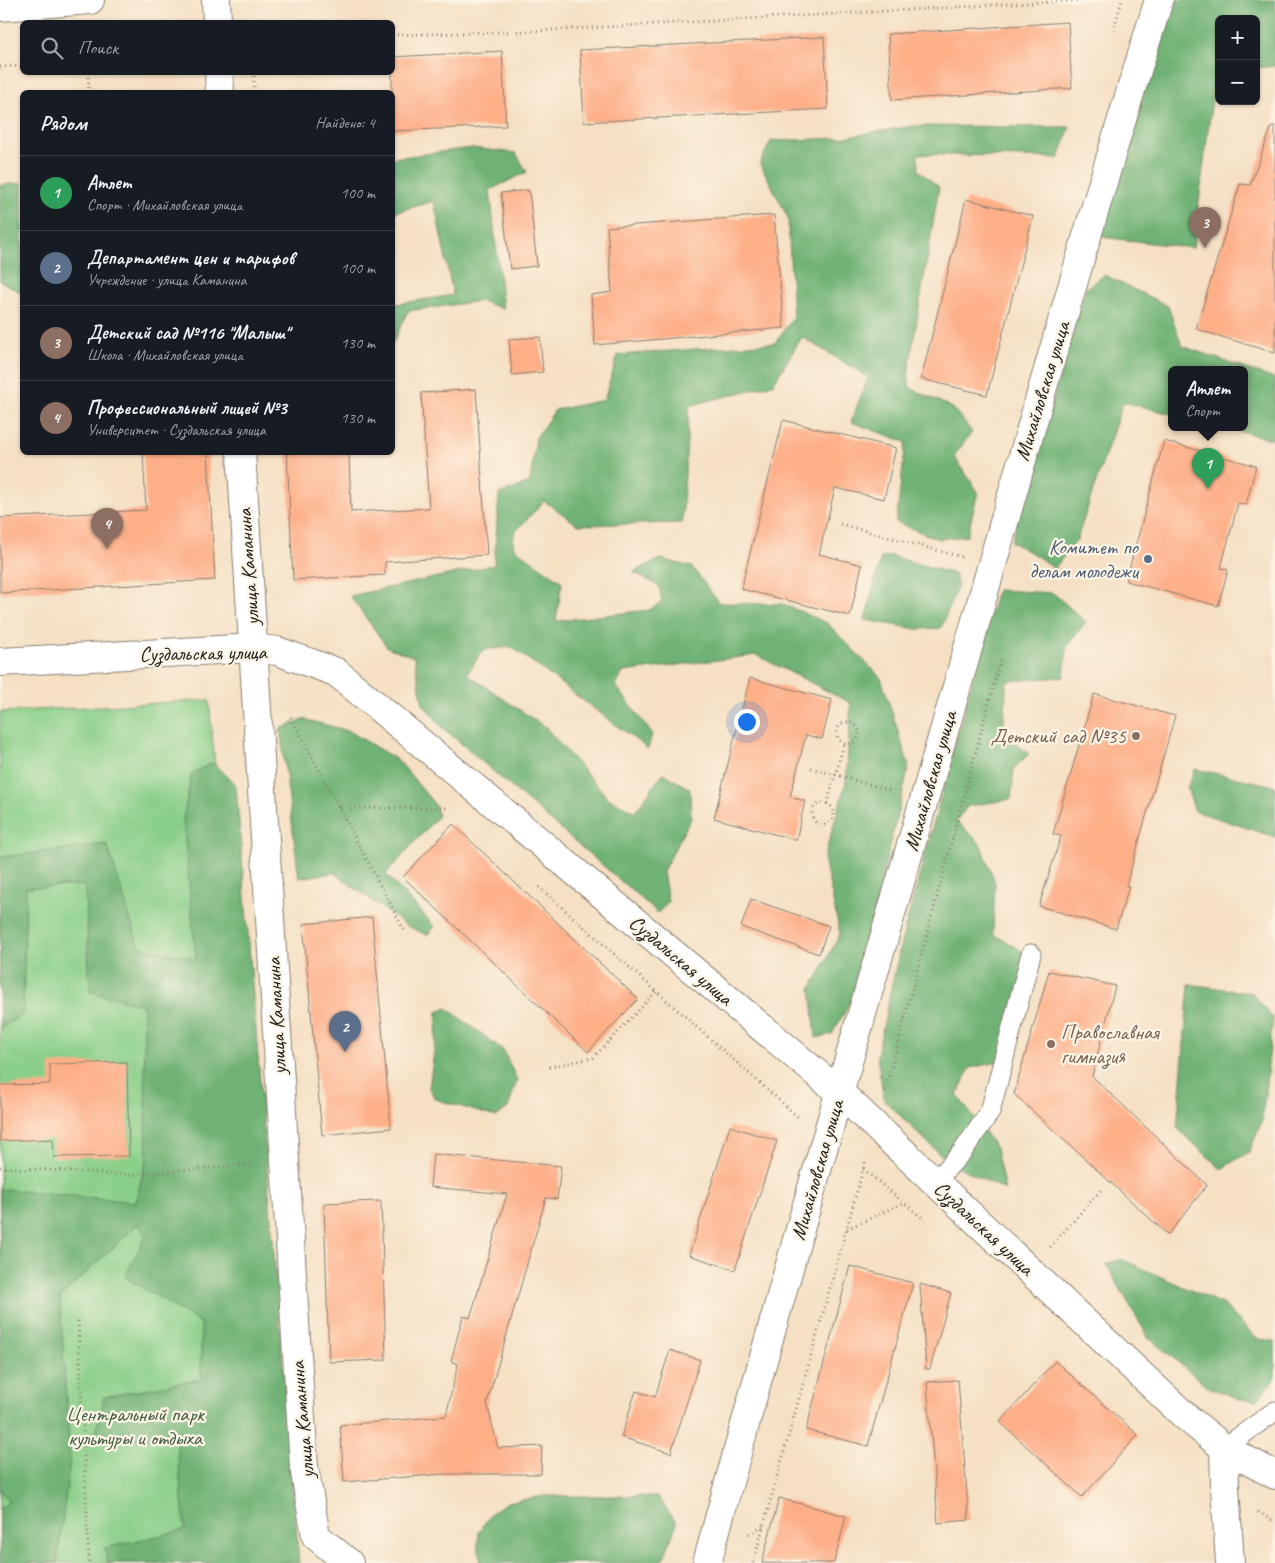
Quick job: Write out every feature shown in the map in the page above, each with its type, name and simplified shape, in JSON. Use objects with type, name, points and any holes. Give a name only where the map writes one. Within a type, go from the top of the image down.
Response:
[{"type":"street","points":[[0,7],[90,0]]},
{"type":"street","points":[[216,0],[217,20]]},
{"type":"street","name":"Михайловская улица","points":[[707,1563],[839,1092],[1019,467],[1122,116],[1159,0]]},
{"type":"street","points":[[219,75],[220,90]]},
{"type":"street","name":"улица Каманина","points":[[241,455],[304,1467],[316,1536],[349,1563]]},
{"type":"street","name":"Суздальская улица","points":[[0,662],[254,648],[277,651],[336,672],[839,1092],[1186,1417],[1224,1448],[1275,1475]]},
{"type":"street","points":[[1224,1448],[1230,1563]]},
{"type":"lane","points":[[936,1182],[962,1152],[990,1112],[1031,954]]},
{"type":"lane","points":[[1224,1448],[1275,1411]]},
{"type":"path","points":[[395,35],[544,30],[1083,0]]},
{"type":"path","points":[[0,67],[20,66]]},
{"type":"path","points":[[88,75],[89,90]]},
{"type":"path","points":[[254,75],[254,90]]},
{"type":"path","points":[[840,524],[992,566]]},
{"type":"path","points":[[843,723],[852,723],[858,729],[858,738],[852,744],[844,744],[838,739],[837,730],[843,723]]},
{"type":"path","points":[[827,804],[844,744]]},
{"type":"path","points":[[811,768],[899,793]]},
{"type":"path","points":[[340,808],[451,808],[444,802]]},
{"type":"path","points":[[818,804],[827,804],[834,810],[834,819],[827,825],[820,825],[813,819],[812,811],[818,804]]},
{"type":"path","points":[[532,880],[798,1117]]},
{"type":"path","points":[[549,1067],[593,1058],[657,991]]},
{"type":"path","points":[[752,1563],[876,1125]]},
{"type":"path","points":[[0,1167],[128,1174],[284,1161]]},
{"type":"path","points":[[1030,1270],[1101,1190]]},
{"type":"path","points":[[846,1229],[905,1202]]},
{"type":"path","points":[[78,1321],[89,1563]]},
{"type":"green space","points":[[1171,0],[1275,0],[1275,66],[1260,68],[1260,15],[1215,15],[1215,83],[1193,248],[1101,237]]},
{"type":"green space","points":[[913,126],[1070,127],[1059,158],[918,154],[918,170],[939,187],[908,374],[910,388],[953,408],[972,432],[954,456],[978,492],[967,536],[938,539],[896,522],[906,442],[851,422],[868,377],[802,337],[773,384],[689,406],[682,523],[578,525],[544,501],[514,533],[513,547],[562,582],[556,621],[649,610],[662,602],[659,586],[633,572],[661,559],[692,567],[719,603],[783,604],[827,623],[881,678],[909,766],[854,996],[832,1034],[816,1038],[811,989],[840,934],[824,858],[846,782],[851,703],[756,655],[623,672],[616,686],[652,734],[648,749],[512,647],[483,650],[467,674],[545,727],[608,798],[635,812],[663,773],[690,789],[691,818],[663,871],[668,902],[658,913],[444,729],[423,704],[414,657],[387,647],[350,596],[494,565],[499,494],[530,483],[536,438],[555,410],[604,400],[618,355],[775,343],[793,317],[788,218],[760,163],[771,141],[839,138]]},
{"type":"green space","points":[[472,148],[516,153],[527,172],[490,190],[503,309],[481,301],[408,311],[395,339],[396,304],[453,295],[434,201],[395,212],[395,158]]},
{"type":"green space","points":[[20,183],[20,292],[0,281],[0,185]]},
{"type":"green space","points":[[1104,275],[1168,306],[1182,346],[1238,366],[1168,366],[1168,413],[1123,402],[1077,539],[1054,569],[1037,556],[1011,542],[1086,288]]},
{"type":"green space","points":[[1248,369],[1275,379],[1275,440],[1239,431],[1248,431]]},
{"type":"green space","points":[[891,556],[954,574],[958,585],[941,628],[917,629],[865,620],[881,558]]},
{"type":"green space","points":[[997,590],[1053,593],[1086,622],[1067,646],[1064,677],[1007,681],[1003,733],[1029,754],[1014,768],[1011,799],[968,806],[956,821],[980,843],[995,882],[993,934],[1039,961],[1002,1061],[970,1068],[957,1095],[996,1148],[1005,1190],[947,1161],[884,1100],[877,1055],[901,943]]},
{"type":"green space","name":"Центральный парк культуры и отдыха","points":[[209,700],[288,1563],[0,1563],[0,712]]},
{"type":"green space","points":[[303,719],[349,731],[399,761],[435,805],[438,816],[386,874],[435,927],[427,935],[407,926],[334,873],[299,878],[280,729]]},
{"type":"green space","points":[[213,763],[236,785],[299,1563],[108,1563],[104,1548],[185,1530],[176,1437],[94,1440],[104,1397],[201,1379],[201,1323],[125,1277],[146,1235],[138,1224],[60,1297],[70,1461],[57,1563],[0,1563],[0,1509],[9,1502],[0,1489],[0,1189],[136,1202],[147,1156],[143,1005],[90,992],[85,885],[26,888],[23,1014],[0,1029],[0,857],[107,844],[139,947],[196,959],[183,818],[192,773]]},
{"type":"green space","points":[[1195,769],[1275,786],[1275,837],[1195,811],[1187,788]]},
{"type":"green space","points":[[1189,984],[1252,993],[1273,1018],[1262,1121],[1249,1152],[1221,1169],[1177,1128]]},
{"type":"green space","points":[[447,1008],[503,1050],[517,1080],[508,1108],[496,1117],[435,1099],[429,1088],[436,1038],[437,1012]]},
{"type":"green space","points":[[1121,1259],[1224,1305],[1257,1339],[1275,1341],[1275,1379],[1257,1400],[1240,1399],[1208,1387],[1148,1337],[1106,1264]]},
{"type":"green space","points":[[544,1496],[657,1496],[677,1523],[660,1563],[481,1563],[478,1543],[479,1531],[493,1511],[508,1502]]},
{"type":"building","points":[[1068,22],[1072,88],[892,100],[888,34]]},
{"type":"building","points":[[824,37],[828,109],[584,122],[580,50]]},
{"type":"building","points":[[502,51],[506,126],[395,131],[395,90],[392,90],[392,75],[395,75],[395,57]]},
{"type":"building","points":[[1272,126],[1275,126],[1275,353],[1196,329],[1240,184],[1250,185]]},
{"type":"building","points":[[529,190],[537,266],[510,269],[501,193]]},
{"type":"building","points":[[966,199],[1033,216],[987,395],[921,379]]},
{"type":"building","points":[[774,215],[784,328],[595,345],[591,295],[612,292],[607,227]]},
{"type":"building","points":[[540,337],[543,372],[512,375],[509,339]]},
{"type":"building","points":[[476,389],[487,555],[385,562],[385,575],[293,580],[287,455],[349,455],[351,512],[429,508],[421,393]]},
{"type":"building","points":[[783,420],[896,448],[884,499],[835,488],[819,554],[862,565],[850,616],[741,589]]},
{"type":"building","points":[[1164,441],[1256,466],[1246,505],[1238,503],[1221,568],[1228,570],[1218,606],[1126,581]]},
{"type":"building","points":[[143,455],[208,455],[215,580],[0,593],[0,518],[146,510]]},
{"type":"building","points":[[750,678],[832,700],[822,739],[806,735],[790,797],[805,801],[796,840],[714,818]]},
{"type":"building","points":[[1094,694],[1175,716],[1126,886],[1129,886],[1116,929],[1039,906],[1061,836],[1053,834]]},
{"type":"building","points":[[453,824],[638,999],[588,1052],[403,877]]},
{"type":"building","points":[[751,899],[829,926],[819,954],[741,927]]},
{"type":"building","points":[[372,917],[391,1128],[322,1135],[303,924]]},
{"type":"building","points":[[1049,971],[1115,986],[1092,1076],[1207,1185],[1168,1235],[1014,1094]]},
{"type":"building","points":[[127,1062],[129,1156],[54,1157],[53,1139],[0,1141],[0,1085],[50,1084],[50,1064]]},
{"type":"building","points":[[730,1126],[777,1141],[735,1270],[689,1255]]},
{"type":"building","points":[[433,1154],[561,1166],[557,1199],[546,1198],[487,1403],[498,1448],[542,1446],[541,1474],[445,1474],[344,1482],[340,1425],[446,1416],[458,1364],[451,1361],[463,1316],[470,1318],[507,1194],[430,1187]]},
{"type":"building","points":[[381,1201],[386,1360],[329,1362],[324,1203]]},
{"type":"building","points":[[850,1266],[913,1283],[868,1446],[806,1430]]},
{"type":"building","points":[[920,1284],[951,1293],[930,1369],[926,1369]]},
{"type":"building","points":[[670,1350],[700,1360],[671,1453],[621,1437],[636,1391],[655,1397]]},
{"type":"building","points":[[1055,1361],[1138,1435],[1082,1497],[1000,1422]]},
{"type":"building","points":[[958,1380],[969,1520],[938,1523],[927,1382]]},
{"type":"building","points":[[779,1498],[846,1516],[834,1563],[762,1563]]},
{"type":"place","name":"Детский сад №116 \"Малыш\"","points":[[1205,248]]},
{"type":"place","name":"Атлет","points":[[1208,489]]},
{"type":"place","name":"Профессиональный лицей №3","points":[[107,549]]},
{"type":"place","name":"Комитет по делам молодежи","points":[[1148,559]]},
{"type":"place","name":"Детский сад №35","points":[[1136,736]]},
{"type":"place","name":"Православная гимназия","points":[[1051,1044]]},
{"type":"place","name":"Департамент цен и тарифов","points":[[345,1052]]}]
